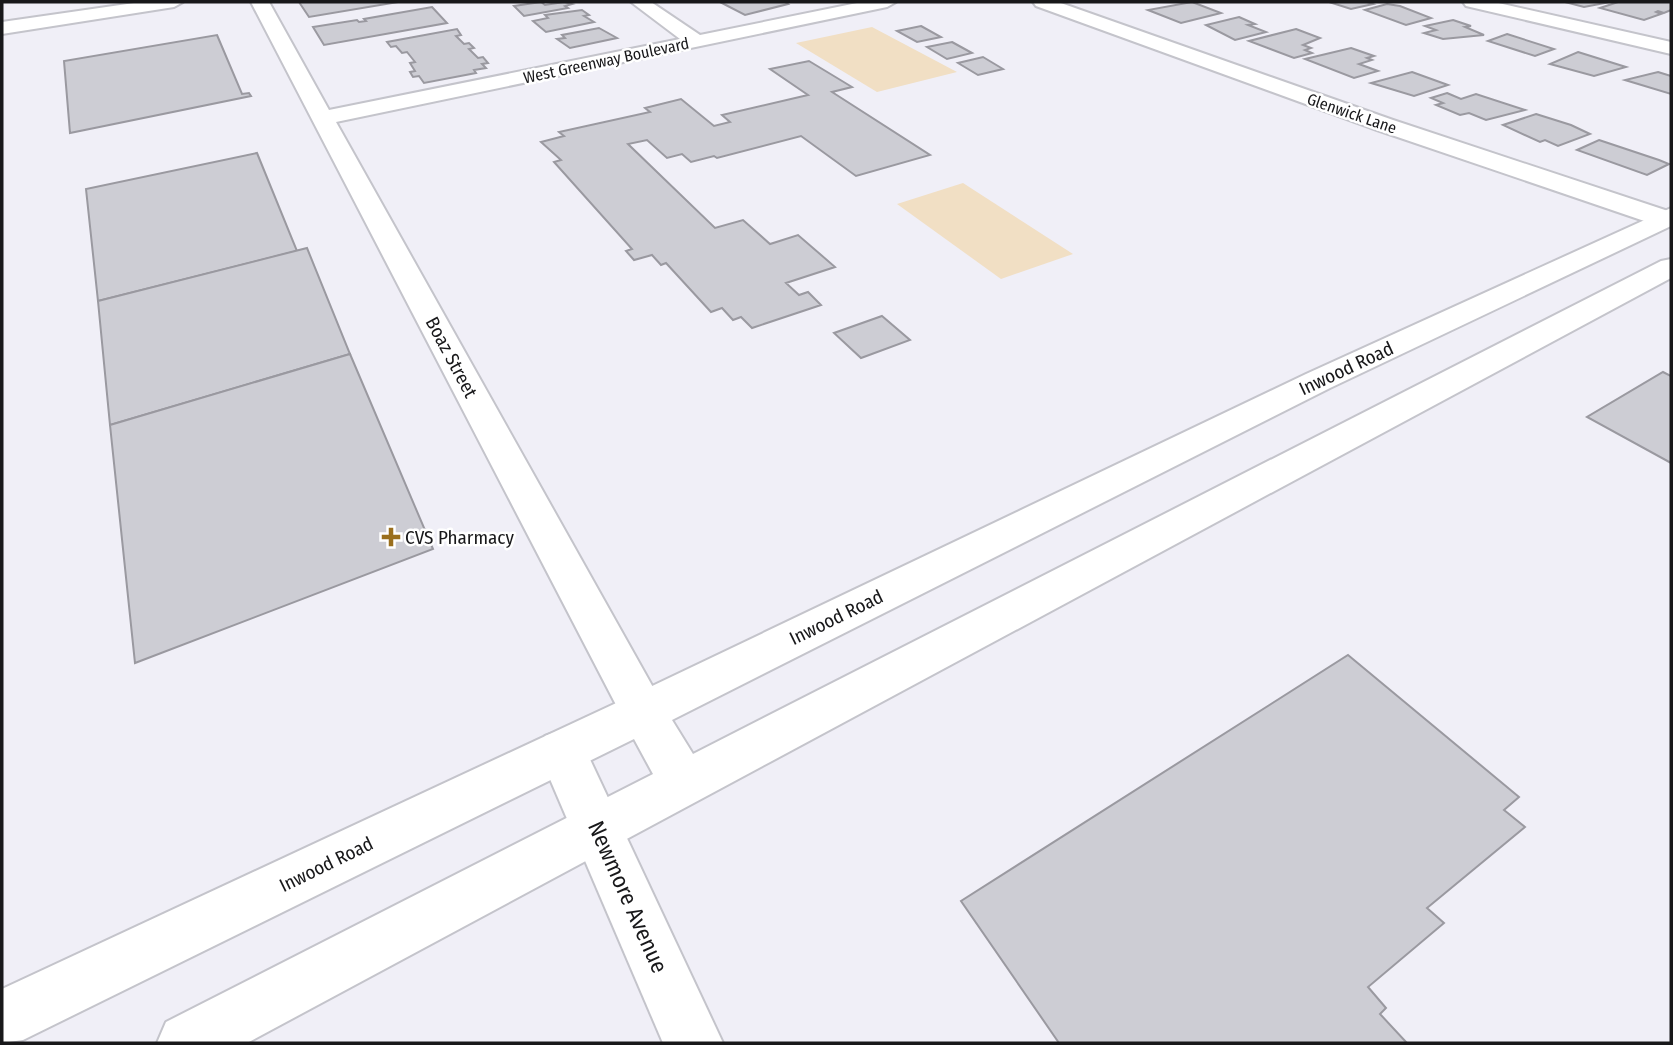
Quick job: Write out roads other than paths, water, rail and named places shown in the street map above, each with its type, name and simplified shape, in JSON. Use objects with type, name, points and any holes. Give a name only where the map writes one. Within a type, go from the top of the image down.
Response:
[{"type":"street","points":[[2,28],[174,2]]},
{"type":"street","name":"Boaz Street","points":[[260,2],[684,784]]},
{"type":"street","points":[[640,2],[696,41]]},
{"type":"street","name":"West Greenway Boulevard","points":[[324,118],[887,2]]},
{"type":"street","name":"Glenwick Lane","points":[[1042,2],[1360,116],[1669,219]]},
{"type":"street","points":[[1472,2],[1671,48]]},
{"type":"street","name":"Inwood Road","points":[[2,1019],[643,712],[1318,381],[1669,219]]},
{"type":"street","points":[[187,1043],[1671,267]]},
{"type":"street","name":"Newmore Avenue","points":[[562,751],[693,1043]]},
{"type":"place","name":"CVS Pharmacy","points":[[391,537]]}]
